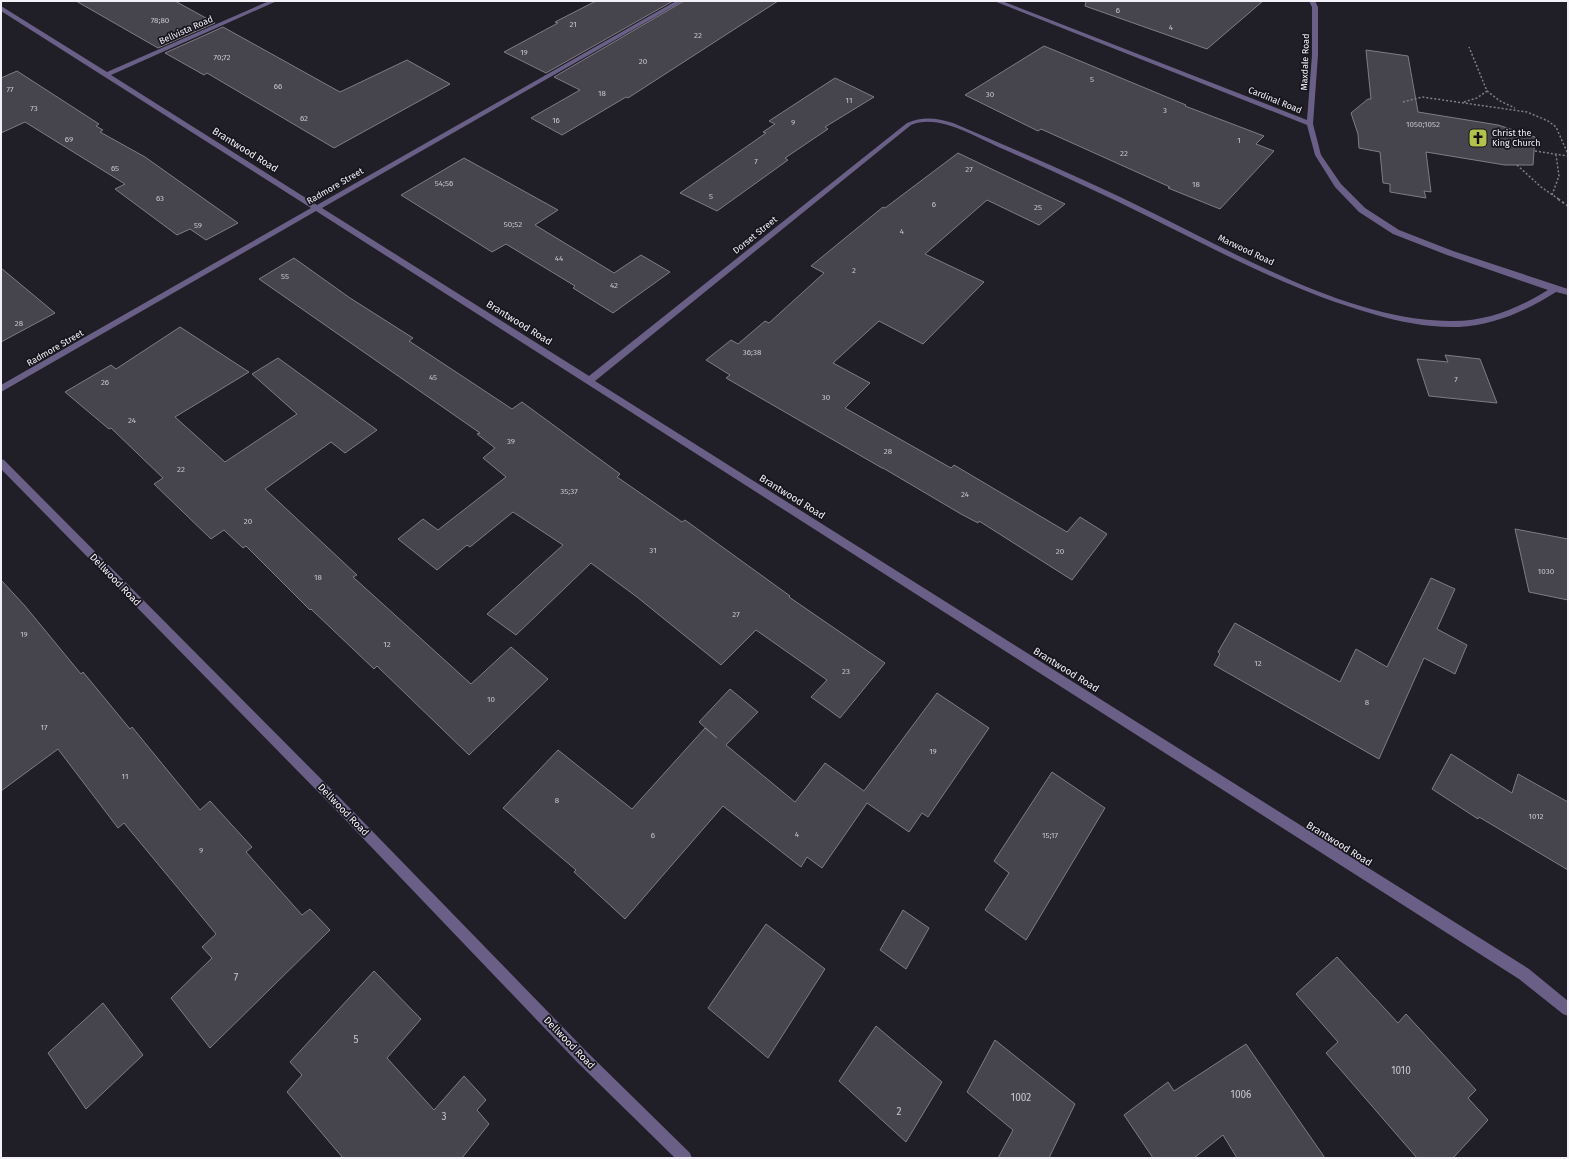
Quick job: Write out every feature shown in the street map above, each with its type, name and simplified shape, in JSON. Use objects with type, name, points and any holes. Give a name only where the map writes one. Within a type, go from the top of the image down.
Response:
[{"type":"street","name":"Bellvista Road","points":[[106,74],[274,1]]},
{"type":"street","name":"Radmore Street","points":[[1,389],[680,1]]},
{"type":"street","name":"Cardinal Road","points":[[997,1],[1310,124],[1318,155],[1338,185],[1362,210],[1396,232],[1450,253],[1555,289],[1568,292]]},
{"type":"street","name":"Maxdale Road","points":[[1310,124],[1315,55],[1315,7],[1312,1]]},
{"type":"street","name":"Brantwood Road","points":[[1,8],[1524,974],[1568,1009]]},
{"type":"street","name":"Dorset Street","points":[[589,381],[908,124],[917,120],[939,120]]},
{"type":"street","name":"Marwood Road","points":[[939,120],[1058,170],[1261,269],[1330,299],[1368,310],[1416,322],[1457,324],[1496,320],[1527,307],[1555,289]]},
{"type":"street","name":"Dellwood Road","points":[[1,463],[344,810],[583,1058],[685,1158]]},
{"type":"path","points":[[1469,47],[1488,91],[1517,110]]},
{"type":"path","points":[[1462,102],[1477,98],[1488,91]]},
{"type":"path","points":[[1403,102],[1422,97],[1517,110],[1539,116],[1556,127],[1568,155],[1535,151]]},
{"type":"path","points":[[1552,195],[1559,176],[1556,154]]},
{"type":"path","points":[[1517,165],[1524,174],[1568,206]]},
{"type":"building","points":[[76,1],[175,1],[215,23],[158,48]]},
{"type":"building","points":[[596,1],[673,1],[546,73],[504,52],[558,23],[555,22]]},
{"type":"building","points":[[684,1],[778,1],[628,98],[626,97],[562,135],[531,118],[580,90],[554,77]]},
{"type":"building","points":[[1086,1],[1263,1],[1207,49],[1085,6]]},
{"type":"building","points":[[223,27],[340,92],[407,60],[450,84],[334,148],[207,73],[204,75],[165,53]]},
{"type":"building","points":[[1044,46],[1186,105],[1185,106],[1264,136],[1256,144],[1274,151],[1220,209],[1168,188],[1170,187],[1041,129],[1038,131],[965,95]]},
{"type":"building","points":[[1366,50],[1408,56],[1418,112],[1498,125],[1535,137],[1533,165],[1505,165],[1426,152],[1431,192],[1424,191],[1426,198],[1390,192],[1390,184],[1383,183],[1380,152],[1359,148],[1358,134],[1351,113],[1368,99],[1371,99]]},
{"type":"building","points":[[17,71],[99,124],[96,126],[103,130],[100,132],[145,157],[238,223],[206,240],[190,229],[177,235],[115,189],[125,184],[25,122],[1,133],[1,78]]},
{"type":"building","points":[[835,78],[874,97],[825,127],[828,129],[785,158],[788,160],[717,211],[680,193],[766,133],[763,132],[775,124],[769,121]]},
{"type":"building","points":[[958,153],[1065,204],[1039,225],[987,200],[925,254],[984,282],[923,344],[879,321],[833,363],[870,383],[845,408],[951,468],[954,465],[1067,532],[1080,517],[1107,534],[1072,580],[979,521],[978,523],[961,514],[726,378],[730,375],[706,360],[731,340],[738,344],[765,321],[769,323],[824,273],[811,266],[883,207],[885,208]]},
{"type":"building","points":[[464,158],[558,210],[535,225],[614,273],[641,255],[670,272],[613,313],[573,288],[575,286],[506,244],[492,252],[401,195]]},
{"type":"building","points":[[294,258],[350,298],[413,338],[409,341],[512,409],[522,402],[620,474],[617,477],[682,522],[685,520],[790,596],[789,597],[885,663],[840,718],[811,697],[827,680],[756,630],[721,665],[637,597],[591,563],[516,635],[487,614],[563,545],[513,512],[470,547],[467,545],[437,570],[398,539],[423,519],[438,530],[506,477],[483,458],[495,448],[477,434],[480,433],[259,279]]},
{"type":"building","points":[[1,268],[55,313],[1,342]]},
{"type":"building","points":[[180,327],[249,372],[175,417],[225,462],[297,414],[252,374],[278,358],[377,430],[345,453],[331,442],[265,489],[357,575],[353,577],[471,684],[511,647],[548,679],[469,755],[377,666],[374,669],[311,609],[310,610],[246,546],[243,548],[224,530],[211,539],[154,484],[163,478],[111,428],[109,429],[65,392],[111,365],[116,369]]},
{"type":"building","points":[[1445,355],[1480,359],[1497,403],[1429,396],[1417,359],[1448,362]]},
{"type":"building","points":[[1515,529],[1568,539],[1568,600],[1529,592]]},
{"type":"building","points":[[1431,578],[1455,589],[1437,629],[1467,645],[1455,674],[1424,658],[1379,759],[1214,665],[1220,654],[1218,652],[1235,623],[1340,682],[1356,649],[1387,667]]},
{"type":"building","points":[[1,580],[25,606],[81,674],[83,672],[130,729],[132,727],[200,810],[210,801],[252,847],[246,852],[302,915],[310,909],[330,930],[210,1048],[171,998],[212,958],[202,947],[216,934],[124,823],[118,828],[58,749],[1,791]]},
{"type":"building","points":[[730,689],[758,712],[726,745],[795,802],[825,763],[864,791],[937,693],[989,728],[928,817],[922,813],[909,832],[867,803],[822,868],[807,857],[801,867],[723,806],[625,919],[574,872],[576,870],[503,808],[558,750],[632,809],[705,728],[717,738],[699,722]]},
{"type":"building","points":[[1451,754],[1512,793],[1518,774],[1568,802],[1568,870],[1479,817],[1478,819],[1432,789]]},
{"type":"building","points":[[1052,772],[1105,808],[1026,940],[985,910],[1009,873],[994,861]]},
{"type":"building","points":[[903,910],[929,928],[906,969],[880,950]]},
{"type":"building","points":[[766,924],[825,969],[768,1058],[708,1008]]},
{"type":"building","points":[[1337,957],[1398,1023],[1406,1014],[1476,1090],[1468,1098],[1488,1120],[1453,1158],[1417,1158],[1326,1053],[1338,1042],[1296,994]]},
{"type":"building","points":[[374,971],[421,1019],[387,1058],[434,1110],[464,1076],[486,1100],[477,1110],[489,1124],[462,1158],[343,1158],[287,1092],[302,1075],[290,1062]]},
{"type":"building","points":[[103,1003],[143,1055],[86,1109],[48,1053]]},
{"type":"building","points":[[876,1026],[942,1082],[906,1142],[839,1081]]},
{"type":"building","points":[[995,1040],[1075,1104],[1049,1158],[998,1158],[1013,1130],[967,1092]]},
{"type":"building","points":[[1246,1044],[1325,1158],[1237,1158],[1223,1135],[1194,1158],[1153,1158],[1124,1115],[1168,1082],[1174,1091]]},
{"type":"place","name":"Christ the King Church","points":[[1478,138]]}]
